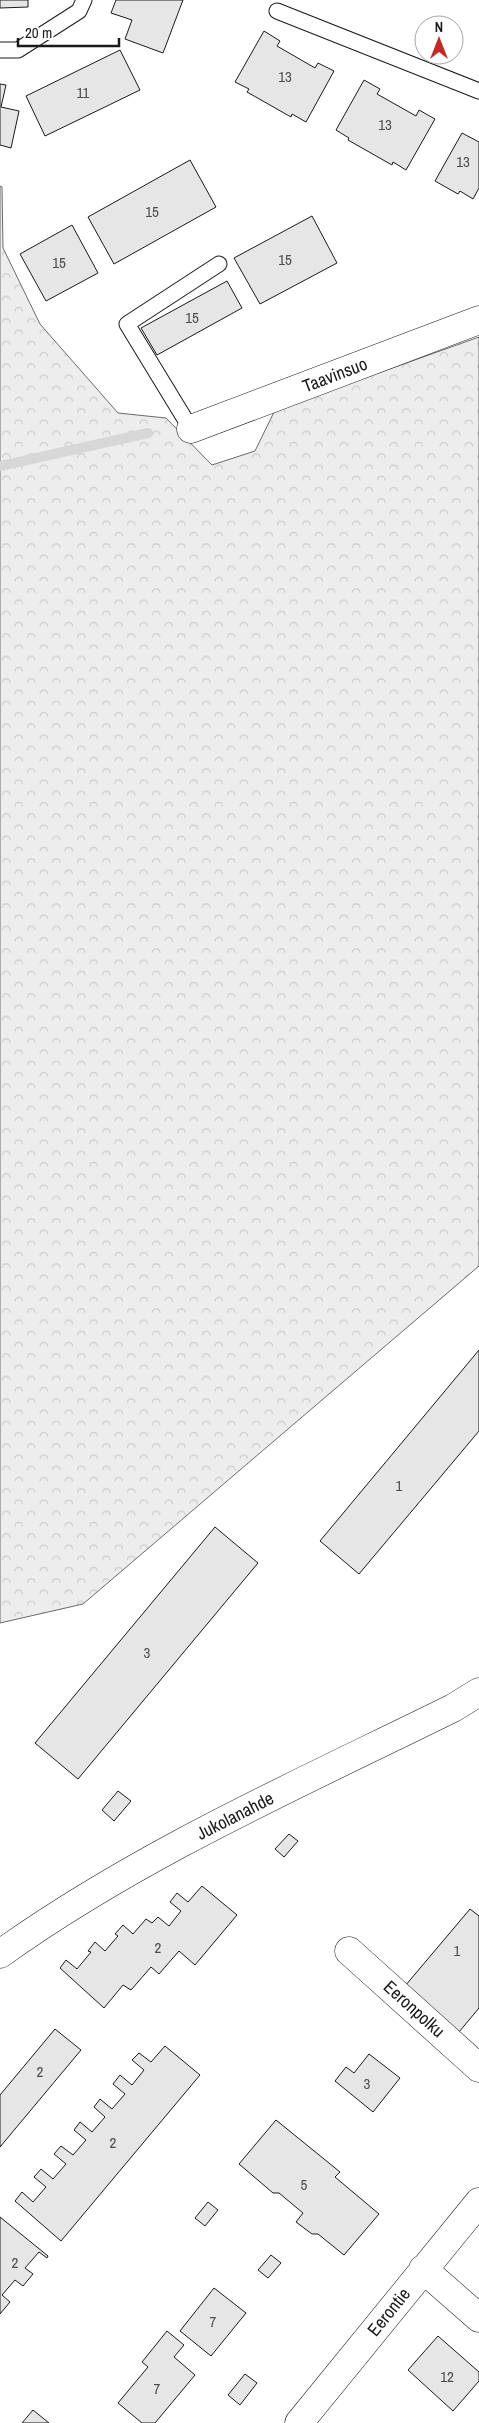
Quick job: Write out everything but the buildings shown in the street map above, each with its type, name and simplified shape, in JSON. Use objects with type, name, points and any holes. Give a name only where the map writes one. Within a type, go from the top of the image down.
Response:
[{"type":"street","name":"Taavinsuo","points":[[191,429],[479,320]]},
{"type":"street","name":"Jukolanahde","points":[[0,1954],[106,1884],[226,1820],[452,1708],[479,1692]]},
{"type":"street","name":"Eeronpolku","points":[[349,1950],[479,2068]]},
{"type":"street","name":"Eerontie","points":[[299,2423],[479,2202]]},
{"type":"street","points":[[423,2269],[479,2318]]},
{"type":"lane","points":[[0,50],[18,50],[79,11],[84,0]]},
{"type":"lane","points":[[277,11],[479,91]]},
{"type":"lane","points":[[191,429],[127,324],[219,264]]},
{"type":"green space","points":[[0,186],[2,187],[3,248],[40,324],[118,413],[166,418],[212,465],[255,451],[275,410],[479,337],[479,1266],[83,1604],[0,1623]]},
{"type":"waterway","points":[[0,466],[148,433]]}]
